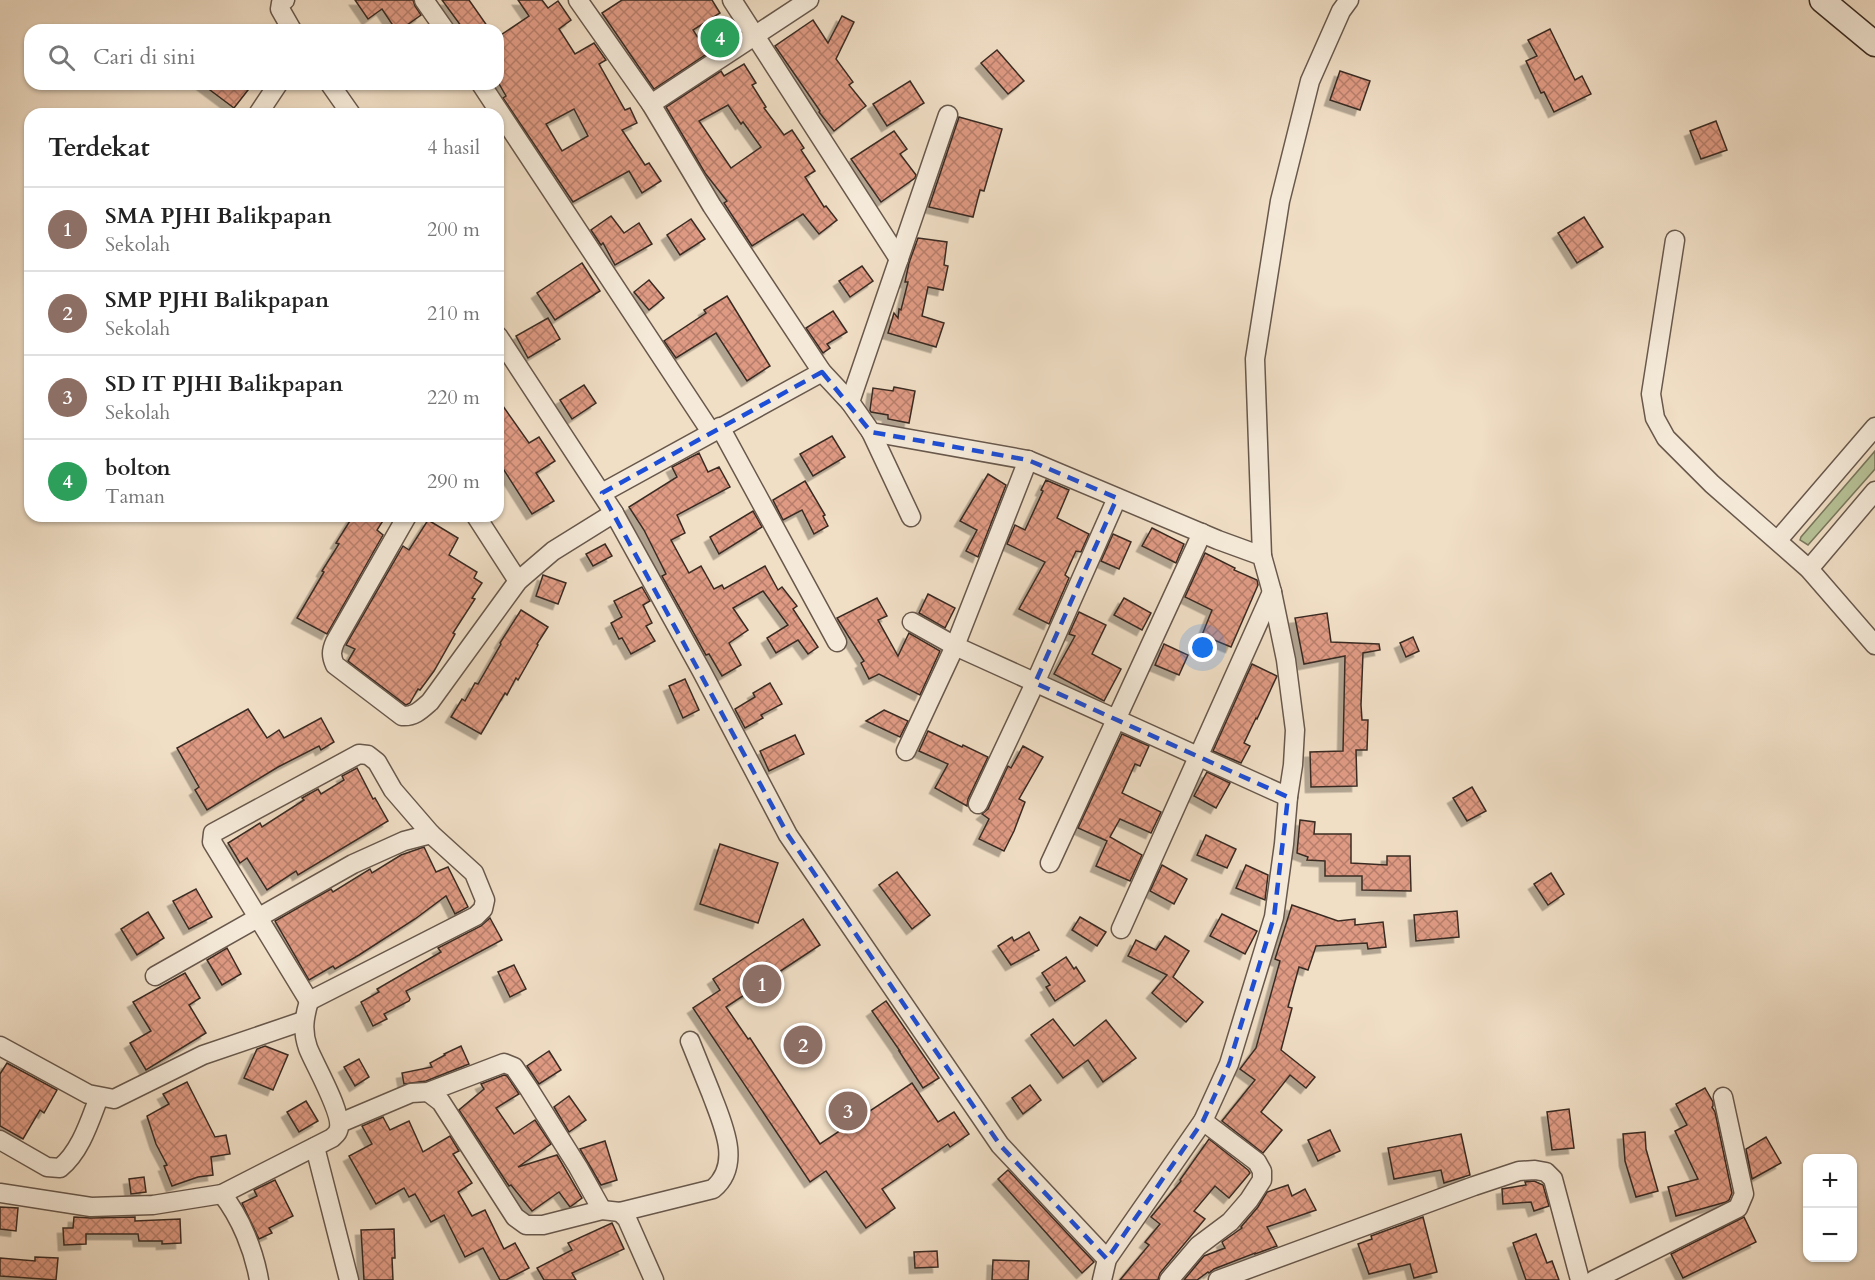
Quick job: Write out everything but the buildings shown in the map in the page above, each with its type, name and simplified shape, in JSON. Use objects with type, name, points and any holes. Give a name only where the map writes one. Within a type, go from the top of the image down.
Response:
[{"type":"street","points":[[285,0],[281,3],[280,9],[289,24]]},
{"type":"street","points":[[424,0],[441,24]]},
{"type":"street","points":[[578,0],[651,104],[712,206],[822,372],[850,402],[871,432],[911,517]]},
{"type":"street","points":[[732,0],[899,259]]},
{"type":"street","points":[[651,104],[809,0]]},
{"type":"street","points":[[1102,1280],[1107,1259],[1203,1120],[1229,1064],[1274,917],[1293,765],[1295,730],[1286,660],[1262,556],[1255,359],[1278,213],[1310,81],[1341,11],[1349,0]]},
{"type":"street","points":[[1822,0],[1875,44]]},
{"type":"street","points":[[262,108],[274,90]]},
{"type":"street","points":[[334,90],[347,108]]},
{"type":"street","points":[[485,90],[496,108]]},
{"type":"street","points":[[850,402],[948,115]]},
{"type":"street","points":[[504,120],[716,430],[837,642]]},
{"type":"street","points":[[1675,240],[1651,394],[1655,418],[1666,438],[1712,484],[1809,568],[1875,645]]},
{"type":"street","points":[[504,345],[614,513],[701,670],[788,835],[1000,1145],[1107,1259]]},
{"type":"street","points":[[602,494],[822,372]]},
{"type":"street","points":[[1778,540],[1875,427]]},
{"type":"street","points":[[871,432],[1028,460],[1262,556]]},
{"type":"street","points":[[906,751],[955,646],[1028,460]]},
{"type":"street","points":[[1809,568],[1875,491]]},
{"type":"street","points":[[978,804],[1035,683],[1117,498]]},
{"type":"street","points":[[404,522],[332,650],[332,657],[335,665],[402,716],[409,717],[430,702],[518,581],[553,551],[614,513]]},
{"type":"street","points":[[480,522],[518,581]]},
{"type":"street","points":[[1050,863],[1202,533]]},
{"type":"street","points":[[1121,929],[1272,592]]},
{"type":"street","points":[[912,622],[955,646],[1288,797]]},
{"type":"street","points":[[0,1193],[92,1207],[153,1205],[222,1194],[332,1138],[338,1132],[340,1123],[307,1046],[303,1021],[309,1001],[212,842],[213,833],[359,754],[368,755],[377,762],[393,790],[431,834],[474,873],[485,900],[483,909],[476,916],[309,1001]]},
{"type":"street","points":[[155,976],[352,864],[404,841],[431,834]]},
{"type":"street","points":[[0,1046],[88,1095],[114,1099],[203,1055],[303,1021]]},
{"type":"street","points":[[428,1092],[441,1102],[515,1216],[526,1225],[543,1225],[713,1189],[720,1183],[728,1159],[727,1136],[690,1041]]},
{"type":"street","points":[[340,1123],[411,1093],[428,1092],[504,1063],[514,1067],[578,1167],[611,1211],[627,1219],[654,1280]]},
{"type":"street","points":[[0,1140],[47,1167],[60,1168],[72,1155],[99,1097]]},
{"type":"street","points":[[1594,1280],[1738,1208],[1744,1194],[1724,1097]]},
{"type":"street","points":[[1169,1280],[1198,1246],[1230,1222],[1262,1180],[1262,1171],[1257,1162],[1203,1120]]},
{"type":"street","points":[[315,1147],[349,1280]]},
{"type":"street","points":[[1218,1280],[1474,1186],[1519,1171],[1535,1170],[1545,1172],[1553,1179],[1580,1280]]},
{"type":"street","points":[[222,1194],[228,1201],[246,1238],[256,1262],[259,1280]]},
{"type":"highlighted area","points":[[822,372],[871,432],[1028,460],[1117,498],[1035,683],[1288,797],[1274,917],[1229,1064],[1203,1121],[1107,1259],[1000,1145],[788,835],[602,493]]},
{"type":"green space","points":[[725,17],[742,41],[716,58],[699,35]]},
{"type":"green space","points":[[1875,451],[1875,469],[1808,545],[1800,540],[1801,537]]},
{"type":"place","name":"bolton","points":[[720,38]]},
{"type":"place","name":"SMA PJHI Balikpapan","points":[[762,984]]},
{"type":"place","name":"SMP PJHI Balikpapan","points":[[803,1045]]},
{"type":"place","name":"SD IT PJHI Balikpapan","points":[[848,1111]]}]
